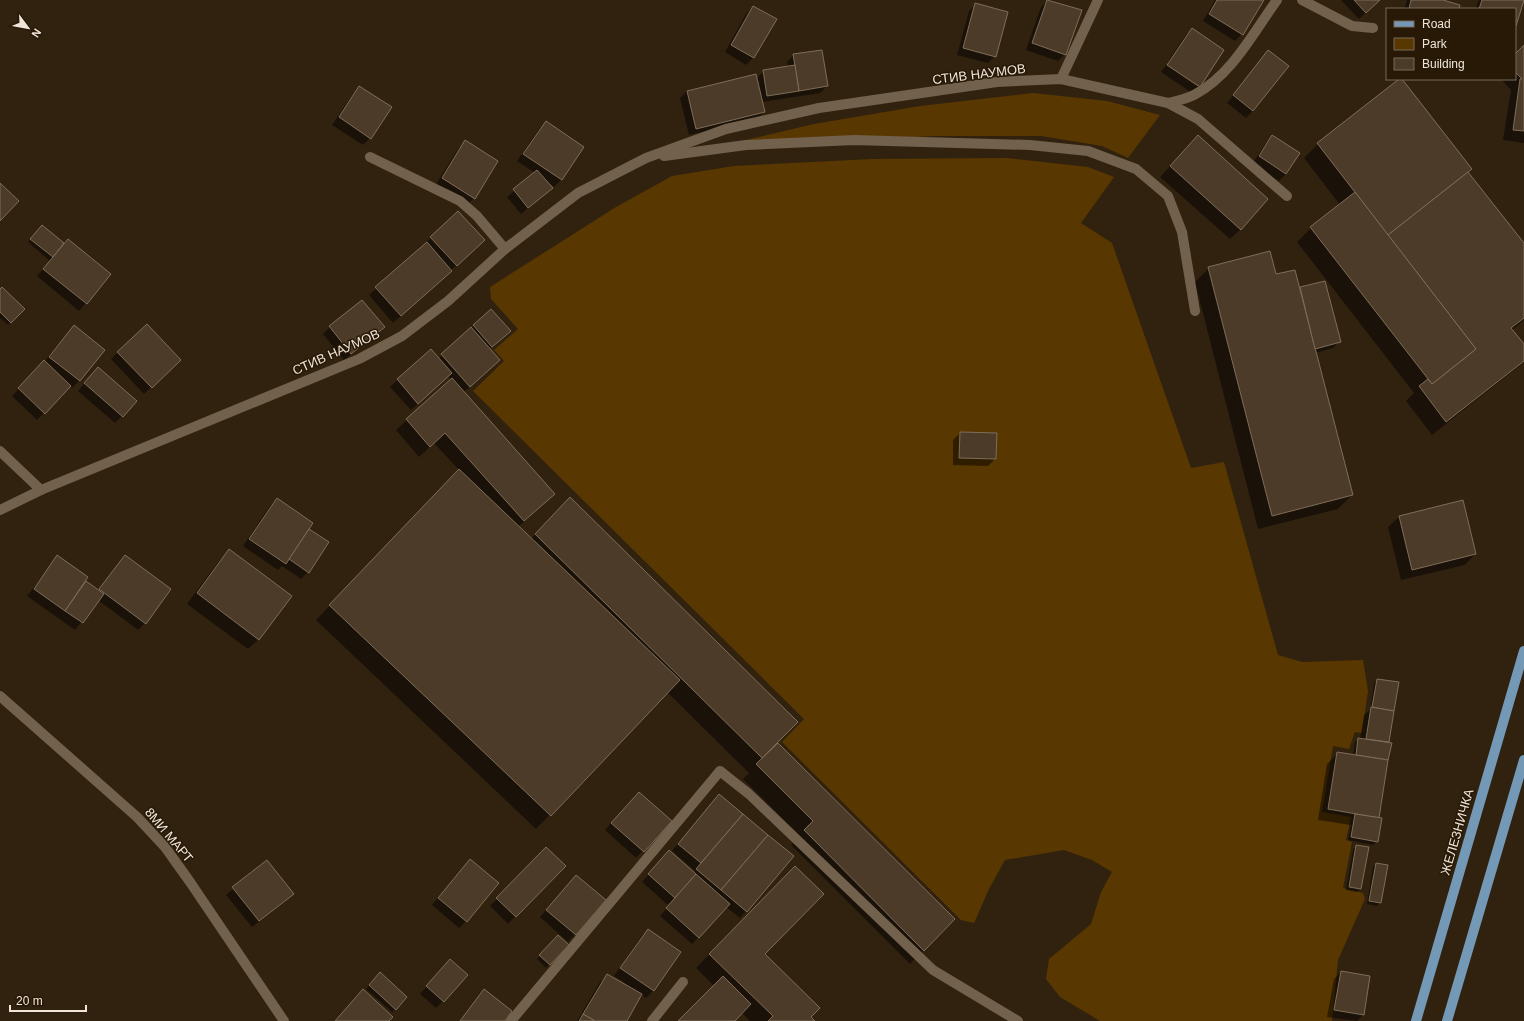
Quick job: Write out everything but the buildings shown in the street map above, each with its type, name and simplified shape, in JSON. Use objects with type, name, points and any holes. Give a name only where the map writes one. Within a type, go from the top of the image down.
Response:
[{"type":"main road","name":"ЖЕЛЕЗНИЧКА","points":[[1416,1021],[1524,651]]},
{"type":"main road","points":[[1447,1021],[1524,760]]},
{"type":"street","points":[[1061,79],[1098,0]]},
{"type":"street","points":[[1168,103],[1194,95],[1216,80],[1233,62],[1276,0]]},
{"type":"street","points":[[1302,0],[1352,26],[1373,28]]},
{"type":"street","name":"СТИВ НАУМОВ","points":[[0,510],[41,490],[359,359],[402,336],[448,301],[505,249],[578,193],[646,158],[726,129],[819,108],[998,82],[1061,79],[1168,103],[1198,119],[1287,196]]},
{"type":"street","name":"СТИВ НАУМОВ","points":[[646,158],[746,146],[854,140],[1030,145],[1088,152],[1136,169],[1168,196],[1182,232],[1195,311]]},
{"type":"street","points":[[370,157],[460,201],[477,216],[505,249]]},
{"type":"street","points":[[0,451],[41,490]]},
{"type":"street","name":"8МИ МАРТ","points":[[0,696],[137,817],[165,847],[284,1021]]},
{"type":"street","points":[[511,1021],[720,771],[749,794],[933,970],[1018,1021]]},
{"type":"street","points":[[652,1021],[683,982]]},
{"type":"green space","points":[[1033,93],[1107,101],[1160,115],[1128,158],[1102,146],[1041,136],[936,136],[721,146],[814,124],[920,106]]},
{"type":"green space","points":[[1007,158],[1088,167],[1114,177],[1081,223],[1112,243],[1191,468],[1224,462],[1278,655],[1302,662],[1363,660],[1368,691],[1362,733],[1355,732],[1349,749],[1333,746],[1322,812],[1351,817],[1346,840],[1352,842],[1343,888],[1363,893],[1365,899],[1338,960],[1332,1021],[1100,1021],[1060,997],[1046,979],[1049,959],[1091,924],[1101,892],[1112,872],[1092,860],[1064,850],[1005,860],[989,889],[974,923],[961,920],[782,742],[804,719],[473,391],[504,361],[494,350],[518,329],[491,299],[490,287],[616,207],[672,176],[734,166],[872,159]]}]
